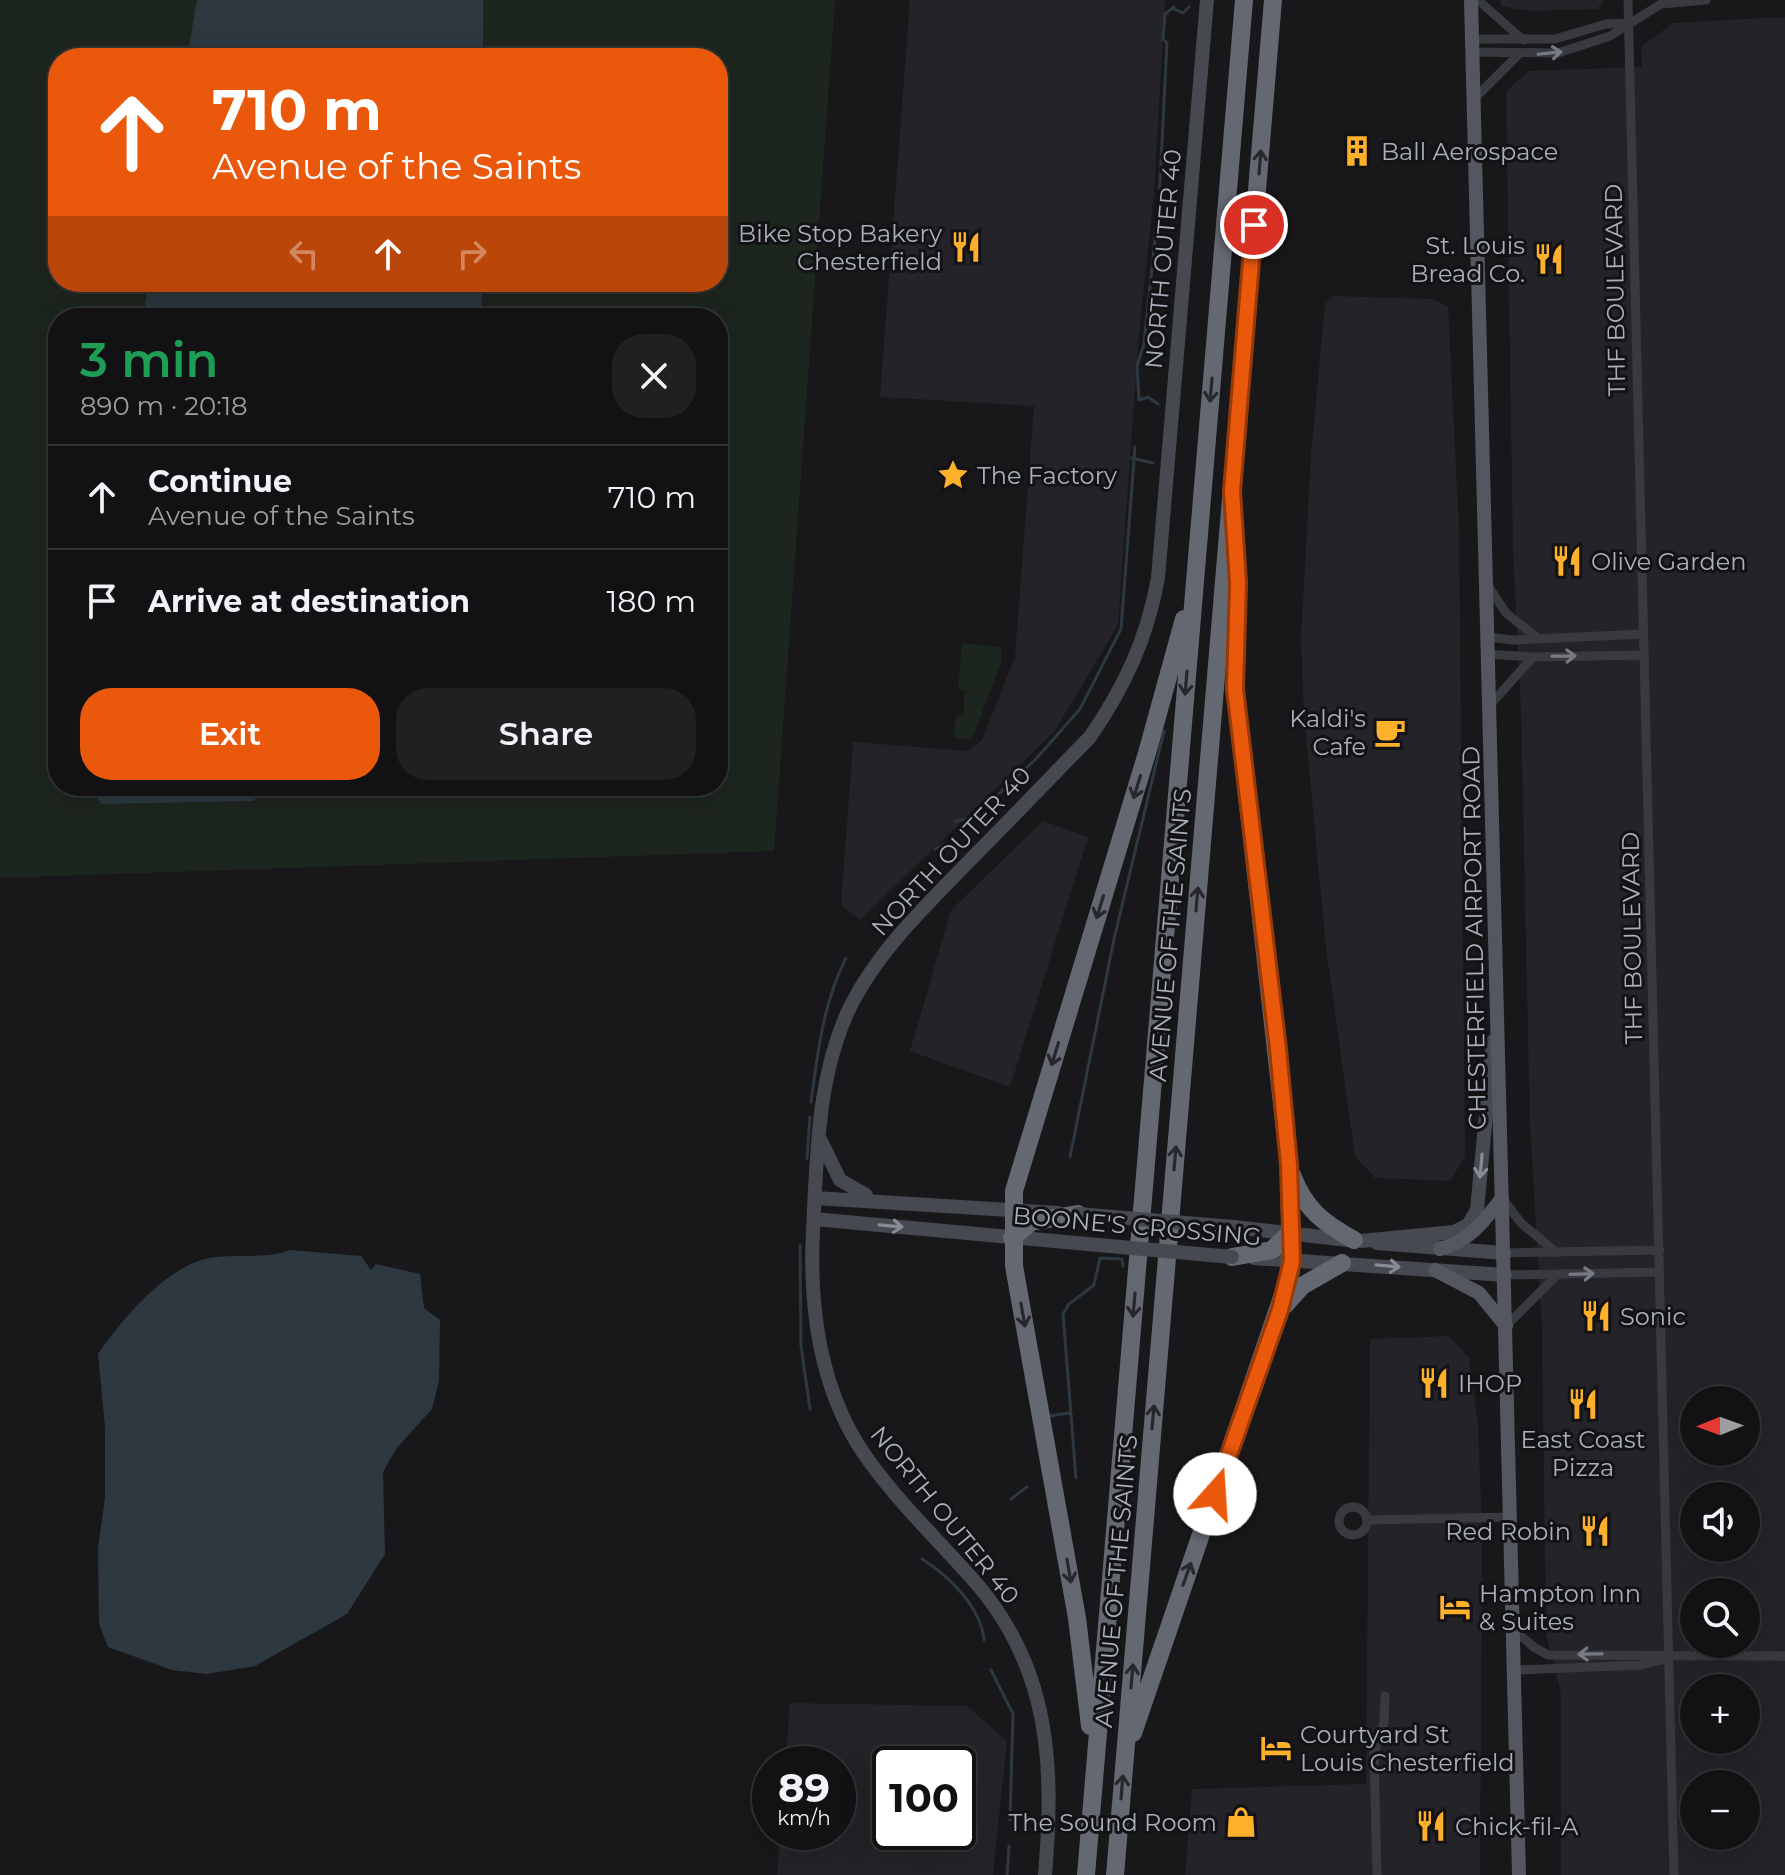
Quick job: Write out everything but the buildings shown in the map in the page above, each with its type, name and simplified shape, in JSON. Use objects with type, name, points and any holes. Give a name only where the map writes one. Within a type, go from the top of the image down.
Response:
[{"type":"highway","name":"AVENUE OF THE SAINTS","points":[[1086,1875],[1244,0]]},
{"type":"highway","name":"AVENUE OF THE SAINTS","points":[[1115,1875],[1273,0]]},
{"type":"highway","points":[[1125,1754],[1280,1310],[1292,1261],[1289,1165],[1236,702],[1238,583],[1232,491]]},
{"type":"highway","points":[[1095,1768],[1077,1618],[1012,1238],[1012,1209],[1014,1191],[1147,753],[1195,578]]},
{"type":"highway","points":[[1289,1165],[1300,1195],[1310,1210],[1321,1221],[1357,1241]]},
{"type":"highway","points":[[1012,1238],[1031,1222],[1078,1214]]},
{"type":"highway","points":[[1232,1257],[1272,1250],[1291,1232]]},
{"type":"highway","points":[[1280,1310],[1302,1286],[1342,1263]]},
{"type":"main road","name":"CHESTERFIELD AIRPORT ROAD","points":[[1471,0],[1519,1875]]},
{"type":"main road","points":[[1440,1249],[1462,1242],[1475,1233],[1502,1198]]},
{"type":"main road","points":[[1435,1270],[1479,1293],[1506,1326]]},
{"type":"main road","points":[[1507,1875],[1519,1859],[1529,1875]]},
{"type":"street","name":"NORTH OUTER 40","points":[[1045,1875],[1049,1771],[1041,1708],[1016,1647],[979,1586],[867,1459],[841,1412],[825,1370],[812,1302],[819,1138],[829,1070],[851,1006],[868,977],[914,917],[1090,737],[1116,699],[1136,660],[1150,622],[1158,578],[1207,0]]},
{"type":"street","points":[[1478,0],[1523,40]]},
{"type":"street","name":"THF BOULEVARD","points":[[1628,0],[1674,1875]]},
{"type":"street","points":[[1472,46],[1518,55],[1572,50],[1610,36],[1661,4],[1706,0]]},
{"type":"street","points":[[1472,46],[1555,39],[1606,24],[1630,23]]},
{"type":"street","points":[[1474,99],[1518,55]]},
{"type":"street","points":[[1487,583],[1506,613],[1539,639]]},
{"type":"street","points":[[1488,637],[1539,639],[1644,634]]},
{"type":"street","points":[[1488,654],[1533,657],[1644,655]]},
{"type":"street","points":[[1490,705],[1533,657]]},
{"type":"street","points":[[1357,1241],[1454,1232],[1472,1220],[1477,1210],[1496,1005]]},
{"type":"street","points":[[819,1138],[840,1180],[858,1193],[886,1201]]},
{"type":"street","name":"BOONE'S CROSSING","points":[[815,1198],[1078,1214],[1504,1253]]},
{"type":"street","points":[[1502,1198],[1521,1223],[1557,1253]]},
{"type":"street","name":"BOONE'S CROSSING","points":[[814,1219],[1232,1257],[1505,1275]]},
{"type":"street","points":[[1504,1253],[1660,1250]]},
{"type":"street","points":[[1505,1275],[1660,1272]]},
{"type":"street","points":[[1506,1326],[1557,1275]]},
{"type":"street","points":[[1367,1520],[1511,1517]]},
{"type":"street","points":[[1513,1629],[1548,1655],[1641,1654],[1668,1658],[1785,1656]]},
{"type":"street","points":[[1515,1670],[1641,1665],[1668,1658]]},
{"type":"street","points":[[1377,1875],[1374,1753],[1384,1723],[1385,1696]]},
{"type":"shaded area","points":[[0,0],[835,0],[774,851],[0,878]]},
{"type":"shaded area","points":[[197,0],[483,0],[483,48],[189,48]]},
{"type":"shaded area","points":[[910,0],[1165,0],[1154,193],[1139,334],[1118,625],[1055,731],[860,920],[841,905],[853,742],[968,751],[982,740],[1015,657],[1034,406],[880,397]]},
{"type":"shaded area","points":[[1500,0],[1605,0],[1597,9],[1529,11],[1501,6]]},
{"type":"shaded area","points":[[1785,17],[1785,1875],[1561,1875],[1561,1693],[1546,1635],[1542,1327],[1530,1124],[1521,712],[1513,551],[1506,91],[1529,71],[1642,67],[1641,47],[1673,23]]},
{"type":"shaded area","points":[[147,292],[482,292],[481,308],[145,308]]},
{"type":"shaded area","points":[[1333,296],[1432,299],[1448,306],[1459,530],[1465,1157],[1450,1181],[1375,1178],[1355,1156],[1326,948],[1304,714],[1301,639],[1311,455],[1325,304]]},
{"type":"shaded area","points":[[962,643],[1001,647],[1002,660],[974,734],[969,739],[954,738],[956,715],[963,715],[965,691],[958,689]]},
{"type":"shaded area","points":[[96,796],[260,796],[252,801],[101,804]]},
{"type":"shaded area","points":[[1043,821],[1088,837],[1010,1087],[910,1051],[951,910]]},
{"type":"shaded area","points":[[290,1250],[361,1256],[371,1270],[376,1264],[420,1274],[424,1308],[440,1320],[439,1381],[432,1409],[396,1449],[383,1472],[385,1554],[347,1614],[255,1666],[207,1674],[172,1670],[108,1647],[99,1624],[98,1548],[105,1498],[105,1427],[98,1354],[134,1309],[181,1269],[216,1257],[263,1255]]},
{"type":"shaded area","points":[[1449,1336],[1469,1358],[1478,1423],[1482,1530],[1480,1875],[1185,1875],[1192,1789],[1366,1784],[1370,1339]]},
{"type":"shaded area","points":[[790,1703],[967,1706],[1007,1741],[993,1875],[777,1875],[779,1850],[856,1850],[856,1746],[786,1746]]},
{"type":"waterway","points":[[1158,404],[1148,397],[1139,400],[1137,366],[1144,344],[1159,201],[1167,43],[1163,39],[1165,14],[1174,7]]},
{"type":"waterway","points":[[1174,9],[1183,13],[1189,7]]},
{"type":"waterway","points":[[955,821],[973,818],[1035,760],[1080,709],[1121,629],[1135,447]]},
{"type":"waterway","points":[[1132,458],[1153,463]]},
{"type":"waterway","points":[[1070,1157],[1114,939],[1164,731]]},
{"type":"waterway","points":[[935,849],[944,844]]},
{"type":"waterway","points":[[811,1102],[827,1010],[846,958]]},
{"type":"waterway","points":[[807,1159],[810,1117]]},
{"type":"waterway","points":[[800,1245],[801,1346],[810,1409]]},
{"type":"waterway","points":[[1076,1478],[1063,1314],[1069,1304],[1094,1285],[1100,1258],[1122,1259],[1123,1266]]},
{"type":"waterway","points":[[1049,1416],[1069,1413]]},
{"type":"waterway","points":[[1011,1499],[1027,1487]]},
{"type":"waterway","points":[[922,1559],[943,1574],[970,1604],[982,1628],[984,1640]]},
{"type":"waterway","points":[[991,1670],[1013,1714],[1010,1820]]},
{"type":"waterway","points":[[1007,1875],[1009,1846]]},
{"type":"place","name":"Ball Aerospace","points":[[1357,151]]},
{"type":"place","name":"Bike Stop Bakery Chesterfield","points":[[966,247]]},
{"type":"place","name":"St. Louis Bread Co.","points":[[1549,259]]},
{"type":"place","name":"The Factory","points":[[953,475]]},
{"type":"place","name":"Olive Garden","points":[[1567,561]]},
{"type":"place","name":"Kaldi's Cafe","points":[[1390,732]]},
{"type":"place","name":"Sonic","points":[[1596,1316]]},
{"type":"place","name":"IHOP","points":[[1434,1383]]},
{"type":"place","name":"East Coast Pizza","points":[[1583,1404]]},
{"type":"place","name":"Red Robin","points":[[1595,1531]]},
{"type":"place","name":"Hampton Inn & Suites","points":[[1455,1607]]},
{"type":"place","name":"Courtyard St Louis Chesterfield","points":[[1276,1748]]},
{"type":"place","name":"The Sound Room","points":[[1241,1822]]},
{"type":"place","name":"Chick-fil-A","points":[[1431,1826]]},
{"type":"route","points":[[1215,1494],[1280,1310],[1292,1261],[1289,1165],[1278,1049],[1235,689],[1238,583],[1232,491],[1254,225]]}]
